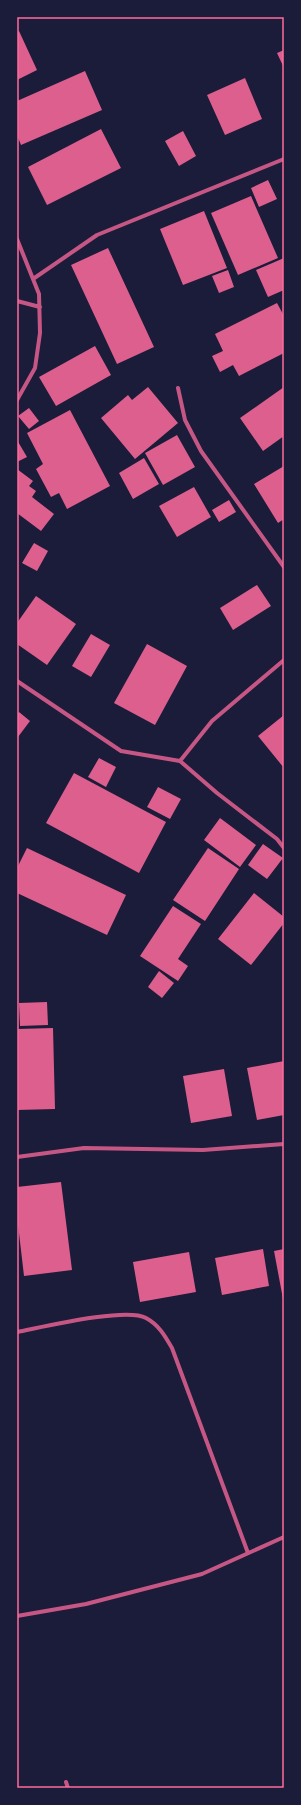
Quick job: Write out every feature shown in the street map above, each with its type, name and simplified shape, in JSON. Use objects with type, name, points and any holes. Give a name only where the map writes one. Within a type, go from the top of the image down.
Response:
[{"type":"street","points":[[33,280],[97,235],[284,158]]},
{"type":"street","points":[[17,239],[39,294],[40,307],[40,333],[35,368],[17,400]]},
{"type":"street","points":[[17,301],[40,307]]},
{"type":"street","points":[[178,388],[185,420],[201,451],[284,567]]},
{"type":"street","points":[[180,761],[212,721],[284,660]]},
{"type":"street","points":[[17,681],[121,751],[180,761],[217,793],[277,839],[284,848]]},
{"type":"street","points":[[17,1158],[84,1148],[203,1150],[284,1144]]},
{"type":"street","points":[[17,1332],[116,1314],[145,1317],[161,1329],[172,1348],[248,1553]]},
{"type":"street","points":[[17,1616],[86,1604],[202,1574],[284,1537]]},
{"type":"street","points":[[66,1782],[68,1788]]},
{"type":"building","points":[[19,31],[37,70],[17,80],[17,32]]},
{"type":"building","points":[[284,50],[284,68],[277,53]]},
{"type":"building","points":[[85,71],[102,110],[21,145],[17,135],[17,101]]},
{"type":"building","points":[[245,78],[262,119],[225,135],[207,95]]},
{"type":"building","points":[[101,129],[121,168],[47,205],[28,167]]},
{"type":"building","points":[[183,131],[196,156],[179,166],[165,141]]},
{"type":"building","points":[[268,180],[277,199],[259,207],[251,188]]},
{"type":"building","points":[[251,196],[278,258],[238,275],[211,213]]},
{"type":"building","points":[[204,211],[227,268],[183,285],[160,229]]},
{"type":"building","points":[[108,248],[154,347],[117,364],[71,265]]},
{"type":"building","points":[[284,258],[284,290],[268,297],[256,270]]},
{"type":"building","points":[[228,270],[234,287],[219,293],[212,276]]},
{"type":"building","points":[[277,303],[284,316],[284,353],[239,376],[233,365],[220,372],[212,356],[223,351],[215,334]]},
{"type":"building","points":[[95,346],[111,375],[56,406],[39,377]]},
{"type":"building","points":[[148,387],[178,423],[135,459],[101,418],[128,395],[132,400]]},
{"type":"building","points":[[284,387],[284,436],[263,451],[240,418]]},
{"type":"building","points":[[29,408],[39,421],[29,429],[18,416]]},
{"type":"building","points":[[70,410],[110,486],[67,509],[59,493],[51,497],[36,469],[43,464],[27,433]]},
{"type":"building","points":[[177,435],[195,467],[163,485],[145,453]]},
{"type":"building","points":[[17,440],[27,457],[17,462]]},
{"type":"building","points":[[144,458],[159,484],[133,499],[119,473]]},
{"type":"building","points":[[284,466],[284,519],[278,523],[254,484]]},
{"type":"building","points":[[17,469],[33,481],[29,486],[36,491],[32,497],[54,514],[41,531],[17,513]]},
{"type":"building","points":[[194,487],[211,517],[177,537],[159,506]]},
{"type":"building","points":[[229,500],[236,512],[219,522],[212,510]]},
{"type":"building","points":[[34,543],[48,551],[37,571],[22,563]]},
{"type":"building","points":[[257,585],[271,606],[233,630],[220,608]]},
{"type":"building","points":[[36,596],[76,624],[47,665],[17,644],[17,623]]},
{"type":"building","points":[[91,634],[110,645],[91,677],[72,666]]},
{"type":"building","points":[[147,644],[187,666],[155,725],[114,703]]},
{"type":"building","points":[[19,712],[30,721],[18,737],[17,715]]},
{"type":"building","points":[[284,715],[284,768],[258,736]]},
{"type":"building","points":[[99,758],[116,767],[106,787],[88,777]]},
{"type":"building","points":[[74,773],[166,822],[139,873],[46,823]]},
{"type":"building","points":[[158,787],[181,799],[170,819],[147,807]]},
{"type":"building","points":[[220,818],[256,845],[240,867],[204,840]]},
{"type":"building","points":[[263,844],[283,858],[267,879],[248,865]]},
{"type":"building","points":[[27,848],[126,895],[107,935],[17,893],[17,868]]},
{"type":"building","points":[[208,848],[239,869],[205,921],[173,900]]},
{"type":"building","points":[[254,893],[284,917],[284,923],[251,965],[218,939]]},
{"type":"building","points":[[173,906],[201,924],[178,959],[188,966],[178,981],[140,956]]},
{"type":"building","points":[[159,971],[174,983],[162,998],[148,987]]},
{"type":"building","points":[[47,1002],[48,1025],[20,1026],[19,1003]]},
{"type":"building","points":[[53,1028],[55,1109],[17,1110],[17,1029]]},
{"type":"building","points":[[284,1061],[284,1115],[257,1120],[247,1068]]},
{"type":"building","points":[[224,1069],[232,1116],[191,1123],[183,1076]]},
{"type":"building","points":[[61,1182],[72,1270],[24,1276],[17,1216],[17,1187]]},
{"type":"building","points":[[263,1249],[269,1286],[222,1295],[215,1258]]},
{"type":"building","points":[[284,1249],[284,1299],[283,1299],[274,1251]]},
{"type":"building","points":[[189,1252],[196,1292],[140,1302],[133,1262]]}]
